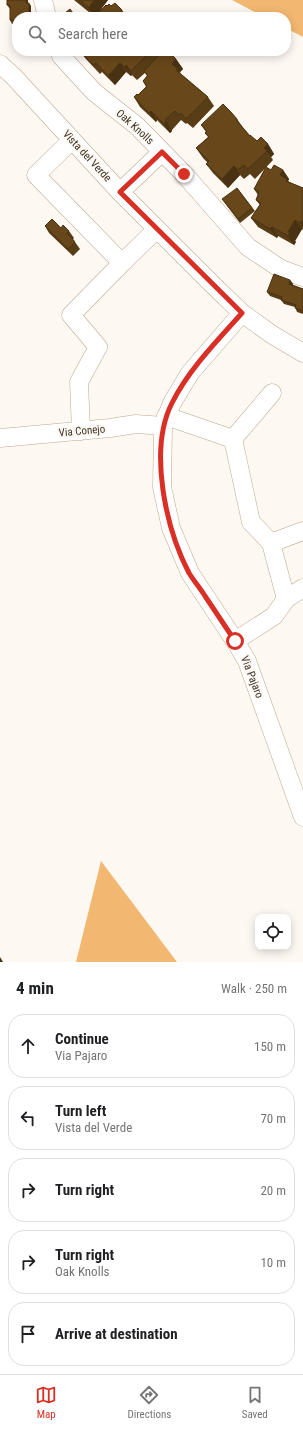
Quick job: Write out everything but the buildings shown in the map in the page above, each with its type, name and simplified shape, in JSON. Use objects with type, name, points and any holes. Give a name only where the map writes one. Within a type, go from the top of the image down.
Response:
[{"type":"street","points":[[43,0],[46,12]]},
{"type":"street","name":"Oak Knolls","points":[[61,56],[94,92],[137,126],[184,174],[248,247],[281,269],[303,277]]},
{"type":"street","name":"Vista del Verde","points":[[0,64],[14,77],[120,192],[242,313],[271,334],[303,353]]},
{"type":"street","points":[[72,140],[36,176],[122,263]]},
{"type":"street","points":[[120,192],[162,152]]},
{"type":"street","points":[[81,431],[79,382],[98,347],[71,315],[157,229]]},
{"type":"street","name":"Via Pajaro","points":[[242,313],[190,373],[172,404],[165,421],[162,487],[171,528],[190,573],[235,641],[247,662],[303,817]]},
{"type":"street","points":[[272,393],[233,440],[251,522],[270,543],[286,599]]},
{"type":"street","name":"Via Conejo","points":[[0,438],[81,431],[165,421],[233,440]]},
{"type":"street","points":[[270,543],[303,531]]},
{"type":"street","points":[[235,641],[274,616],[286,599],[303,588]]},
{"type":"shaded area","points":[[232,0],[303,0],[303,37],[291,31],[291,12],[255,12]]},
{"type":"shaded area","points":[[101,861],[177,962],[76,962]]},
{"type":"route","points":[[184,174],[162,152],[120,192],[242,313],[190,373],[172,404],[163,426],[162,449],[162,487],[171,528],[190,573],[235,641]]}]
